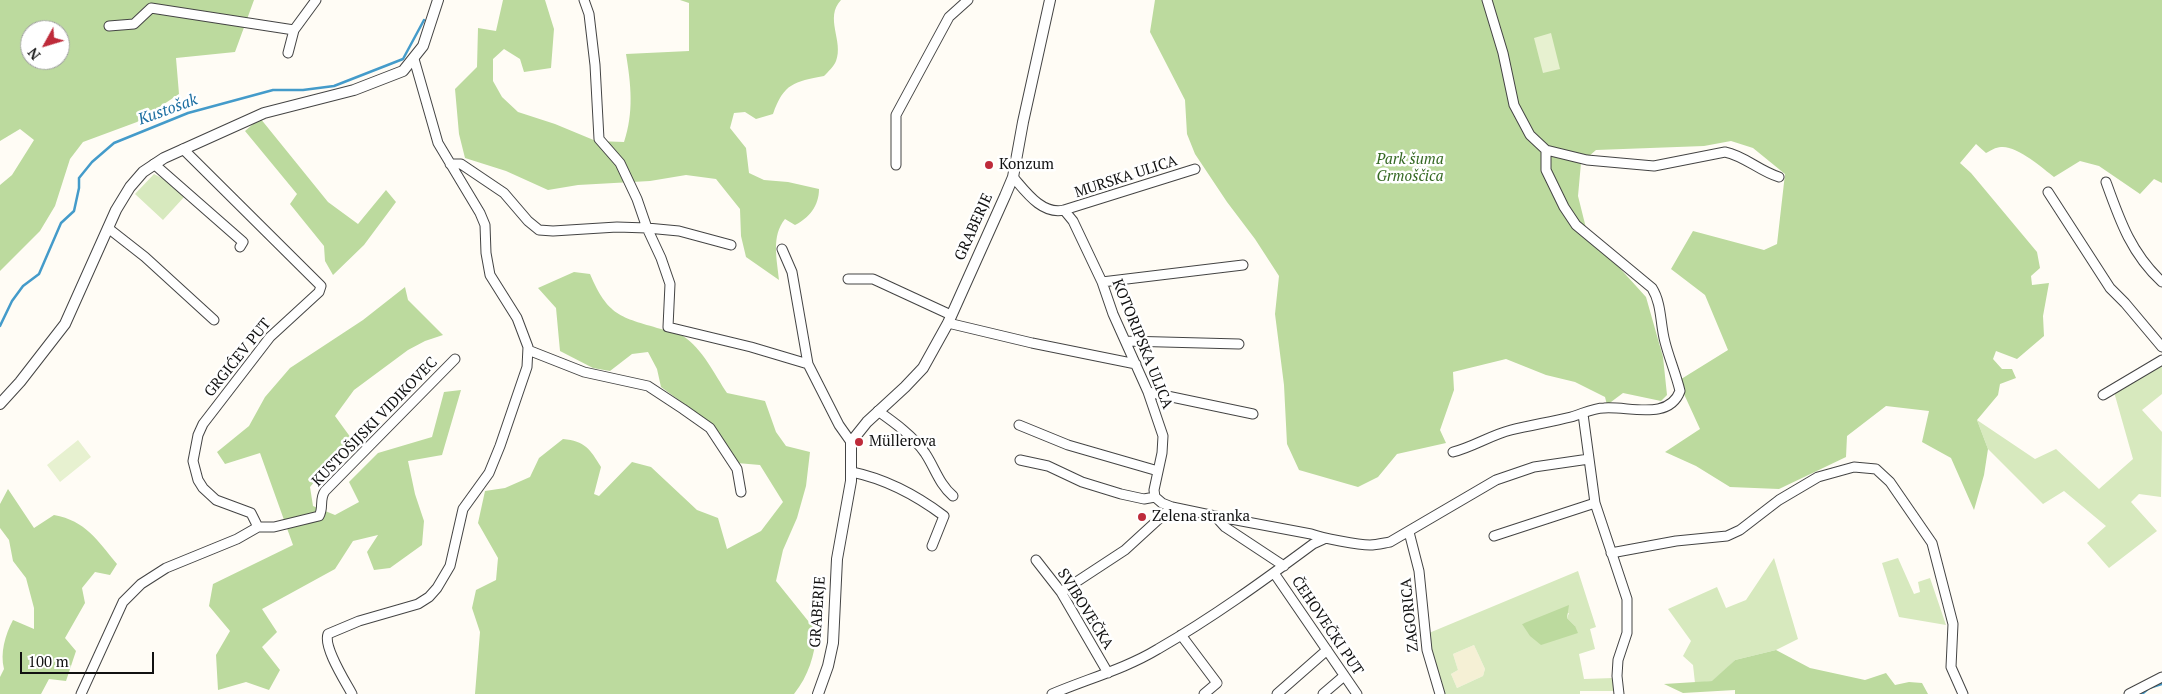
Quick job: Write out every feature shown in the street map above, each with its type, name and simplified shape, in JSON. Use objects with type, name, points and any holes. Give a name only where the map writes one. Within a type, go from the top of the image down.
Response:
[{"type":"street","points":[[288,52],[294,30],[316,0]]},
{"type":"street","points":[[0,404],[20,382],[65,324],[116,210],[130,187],[143,172],[183,149],[264,113],[354,90],[403,71],[423,46],[438,0]]},
{"type":"street","points":[[584,0],[590,14],[600,139],[620,163],[661,258],[670,284],[668,326],[808,364]]},
{"type":"street","points":[[896,165],[896,115],[948,17],[968,0]]},
{"type":"street","name":"GRABERJE","points":[[818,694],[828,666],[833,643],[837,559],[852,472],[851,442],[878,411],[923,368],[949,319],[1013,177],[1050,0]]},
{"type":"street","points":[[1487,0],[1503,53],[1514,105],[1530,135],[1546,150],[1587,160],[1654,166],[1726,152],[1736,154],[1765,173],[1779,177]]},
{"type":"street","points":[[109,26],[134,24],[150,8],[294,30]]},
{"type":"street","points":[[352,694],[328,648],[326,638],[328,634],[359,620],[418,604],[429,597],[448,574],[464,510],[489,474],[527,367],[528,350],[525,337],[517,318],[490,275],[486,253],[485,225],[476,205],[450,164],[434,131],[414,59]]},
{"type":"street","name":"GRGIĆEV PUT","points":[[183,149],[321,286],[319,292],[270,337],[203,424],[195,443],[195,470],[203,488],[216,500],[251,513],[258,527]]},
{"type":"street","points":[[1453,452],[1472,447],[1509,430],[1584,414],[1603,408],[1666,408],[1674,403],[1680,391],[1665,343],[1658,297],[1652,288],[1576,225],[1564,207],[1546,170],[1546,150]]},
{"type":"street","points":[[154,164],[243,242],[240,247]]},
{"type":"street","points":[[450,164],[462,164],[504,193],[528,221],[539,230],[553,231],[617,227],[647,228],[679,231],[731,245]]},
{"type":"street","name":"MURSKA ULICA","points":[[1064,210],[1195,169]]},
{"type":"street","points":[[1013,177],[1031,197],[1045,208],[1058,212],[1064,210]]},
{"type":"street","points":[[2106,182],[2126,236],[2146,268],[2162,282]]},
{"type":"street","points":[[2048,192],[2110,288],[2162,347]]},
{"type":"street","name":"KOTORIPSKA ULICA","points":[[1064,210],[1073,221],[1102,282],[1113,314],[1148,392],[1163,436],[1154,490],[1155,498]]},
{"type":"street","points":[[108,228],[145,257],[214,320]]},
{"type":"street","points":[[782,249],[792,272],[808,364],[839,425],[851,442]]},
{"type":"street","points":[[1102,282],[1243,265]]},
{"type":"street","points":[[848,279],[873,279],[949,319],[1032,343],[1136,364]]},
{"type":"street","points":[[1126,341],[1239,344]]},
{"type":"street","points":[[528,350],[584,372],[648,386],[683,409],[710,428],[737,469],[741,492]]},
{"type":"street","name":"KUSTOŠIJSKI VIDIKOVEC","points":[[81,694],[120,607],[131,593],[166,568],[236,539],[258,527],[274,527],[319,516],[324,490],[455,359]]},
{"type":"street","points":[[2103,395],[2162,360]]},
{"type":"street","points":[[1148,392],[1253,414]]},
{"type":"street","points":[[878,411],[915,441],[926,455],[942,484],[953,496]]},
{"type":"street","points":[[1584,414],[1595,503],[1627,599],[1627,633],[1618,660],[1619,694]]},
{"type":"street","points":[[1019,425],[1068,445],[1158,471]]},
{"type":"street","points":[[1020,460],[1048,466],[1082,482],[1121,494],[1144,499],[1155,498],[1172,507],[1311,534],[1324,539],[1370,545],[1390,542],[1496,480],[1534,466],[1589,459]]},
{"type":"street","points":[[1612,553],[1676,541],[1727,536],[1740,530],[1779,500],[1818,478],[1854,467],[1876,469],[1890,482],[1932,543],[1952,624],[1951,667],[1963,694]]},
{"type":"street","points":[[852,472],[879,478],[904,490],[944,516],[932,546]]},
{"type":"street","points":[[1494,536],[1595,503]]},
{"type":"street","points":[[1060,592],[1125,550],[1172,507]]},
{"type":"street","points":[[1215,516],[1225,527],[1284,566]]},
{"type":"street","name":"ZAGORICA","points":[[1409,532],[1420,571],[1427,650],[1440,694]]},
{"type":"street","points":[[1052,694],[1108,673],[1157,650],[1274,573],[1313,544],[1324,539]]},
{"type":"street","name":"SVIBOVEČKA","points":[[1036,560],[1060,592],[1108,673]]},
{"type":"street","name":"ČEHOVEČKI PUT","points":[[1274,573],[1357,694]]},
{"type":"street","points":[[1181,635],[1217,683],[1204,694]]},
{"type":"street","points":[[1277,694],[1327,650]]},
{"type":"street","points":[[1322,694],[1344,676]]},
{"type":"street","points":[[2129,694],[2162,677]]},
{"type":"shaded area","points":[[1474,645],[1485,669],[1483,676],[1457,688],[1451,674],[1458,670],[1453,654]]},
{"type":"green space","points":[[0,0],[254,0],[235,52],[176,58],[179,94],[137,122],[83,142],[70,159],[55,206],[40,231],[0,271],[0,185],[12,175],[34,140],[20,129],[0,141]]},
{"type":"green space","points":[[503,0],[545,0],[554,29],[551,68],[524,72],[520,59],[504,49],[493,59],[493,81],[502,97],[518,112],[555,124],[596,141],[624,142],[631,98],[626,54],[689,51],[689,3],[680,0],[841,0],[834,14],[838,53],[831,69],[824,76],[798,82],[791,86],[781,96],[773,114],[756,119],[745,112],[734,113],[730,128],[746,148],[749,173],[764,180],[788,182],[819,189],[815,206],[805,219],[795,225],[785,219],[781,226],[776,240],[779,280],[746,257],[741,236],[740,209],[716,179],[686,175],[650,181],[578,185],[548,190],[506,171],[465,158],[459,134],[455,89],[477,67],[478,28],[496,31]]},
{"type":"green space","name":"Park šuma Grmoščica","points":[[1155,0],[2162,0],[2162,183],[2154,179],[2140,194],[2099,166],[2080,161],[2054,177],[2029,158],[2007,147],[1999,147],[1986,153],[1976,144],[1960,163],[1971,173],[2037,252],[2040,268],[2031,276],[2032,285],[2049,283],[2043,316],[2044,336],[2017,359],[1996,351],[1993,359],[2002,369],[2012,369],[2016,378],[2000,384],[1998,395],[1977,420],[1988,449],[1984,475],[1974,510],[1951,458],[1922,442],[1929,411],[1886,406],[1847,436],[1846,457],[1779,489],[1730,487],[1696,466],[1665,452],[1700,429],[1678,381],[1728,350],[1705,295],[1671,269],[1693,231],[1764,250],[1777,244],[1785,174],[1753,148],[1731,141],[1704,146],[1596,150],[1581,163],[1578,196],[1587,232],[1646,297],[1663,357],[1667,395],[1661,401],[1623,393],[1607,405],[1605,397],[1575,382],[1546,375],[1506,359],[1453,372],[1454,390],[1440,430],[1446,443],[1397,454],[1378,477],[1358,487],[1299,470],[1287,444],[1284,385],[1275,314],[1279,276],[1195,154],[1187,134],[1185,100],[1150,32]]},
{"type":"green space","points":[[1551,33],[1560,69],[1543,73],[1534,38]]},
{"type":"green space","points":[[260,118],[328,202],[358,224],[386,190],[396,202],[364,245],[333,275],[325,261],[324,246],[290,204],[297,194],[245,131]]},
{"type":"green space","points":[[154,174],[171,183],[185,196],[163,220],[135,194]]},
{"type":"green space","points":[[574,272],[590,274],[603,299],[617,313],[635,321],[678,334],[690,341],[708,362],[727,393],[765,401],[776,432],[786,446],[810,452],[806,486],[797,518],[783,550],[776,581],[817,632],[810,665],[804,680],[794,694],[475,694],[480,632],[472,608],[476,590],[496,580],[498,558],[478,523],[485,491],[505,488],[530,477],[539,458],[563,439],[582,444],[594,455],[601,467],[594,494],[599,496],[632,462],[651,467],[697,510],[718,518],[727,549],[761,531],[783,502],[760,465],[737,463],[713,425],[661,387],[657,369],[648,352],[632,354],[610,371],[593,368],[560,351],[556,308],[538,288]]},
{"type":"green space","points":[[405,287],[408,300],[443,335],[425,341],[408,350],[354,390],[335,416],[351,438],[310,487],[313,506],[335,515],[359,502],[349,482],[378,453],[432,437],[444,392],[461,390],[442,455],[408,461],[415,494],[424,521],[422,545],[390,568],[374,570],[367,552],[378,535],[353,541],[335,569],[262,609],[277,632],[262,647],[280,670],[269,690],[246,682],[218,690],[216,655],[230,631],[209,606],[213,584],[293,545],[260,453],[225,464],[217,452],[249,426],[265,397],[290,368],[363,320]]},
{"type":"green space","points":[[2162,363],[2162,394],[2142,410],[2162,432],[2161,497],[2139,494],[2131,502],[2157,531],[2109,568],[2087,543],[2106,526],[2064,491],[2043,504],[1988,449],[1977,420],[2035,459],[2056,449],[2099,489],[2133,459],[2114,392]]},
{"type":"green space","points":[[78,440],[91,457],[60,482],[47,465]]},
{"type":"green space","points":[[8,489],[34,528],[54,515],[75,522],[97,540],[117,564],[110,575],[95,572],[82,588],[85,603],[65,638],[76,651],[66,681],[49,679],[41,694],[0,694],[0,677],[4,669],[4,644],[13,620],[34,629],[34,608],[26,578],[13,561],[9,540],[0,528],[0,504]]},
{"type":"green space","points":[[1774,558],[1798,639],[1776,650],[1735,660],[1713,681],[1695,683],[1693,665],[1683,656],[1691,641],[1668,609],[1717,587],[1726,608],[1746,600]]},
{"type":"green space","points":[[1898,558],[1914,594],[1920,592],[1918,582],[1930,578],[1946,625],[1899,617],[1882,563]]},
{"type":"green space","points":[[1578,571],[1596,627],[1590,629],[1595,649],[1579,654],[1584,679],[1613,678],[1614,691],[1580,691],[1580,694],[1444,694],[1433,662],[1429,633]],"holes":[[[1569,613],[1567,618],[1575,626],[1522,624]],[[1474,645],[1485,669],[1483,676],[1457,688],[1451,674],[1458,670],[1453,654]]]},
{"type":"green space","points":[[1569,605],[1567,618],[1575,626],[1578,633],[1541,645],[1530,636],[1522,624]]},
{"type":"green space","points":[[1776,650],[1810,668],[1865,680],[1886,673],[1895,685],[1909,682],[1922,683],[1928,694],[1735,694],[1735,690],[1683,693],[1664,684],[1712,681],[1735,660]]},
{"type":"waterway","name":"Kustošak","points":[[0,326],[12,301],[23,286],[39,274],[61,223],[74,211],[79,178],[92,162],[114,143],[188,113],[273,90],[303,90],[334,86],[403,59],[424,20]]},
{"type":"waterway","points":[[2142,694],[2149,688],[2162,684]]},
{"type":"place","name":"Konzum","points":[[989,165]]},
{"type":"place","name":"Müllerova","points":[[859,442]]},
{"type":"place","name":"Zelena stranka","points":[[1142,517]]}]
